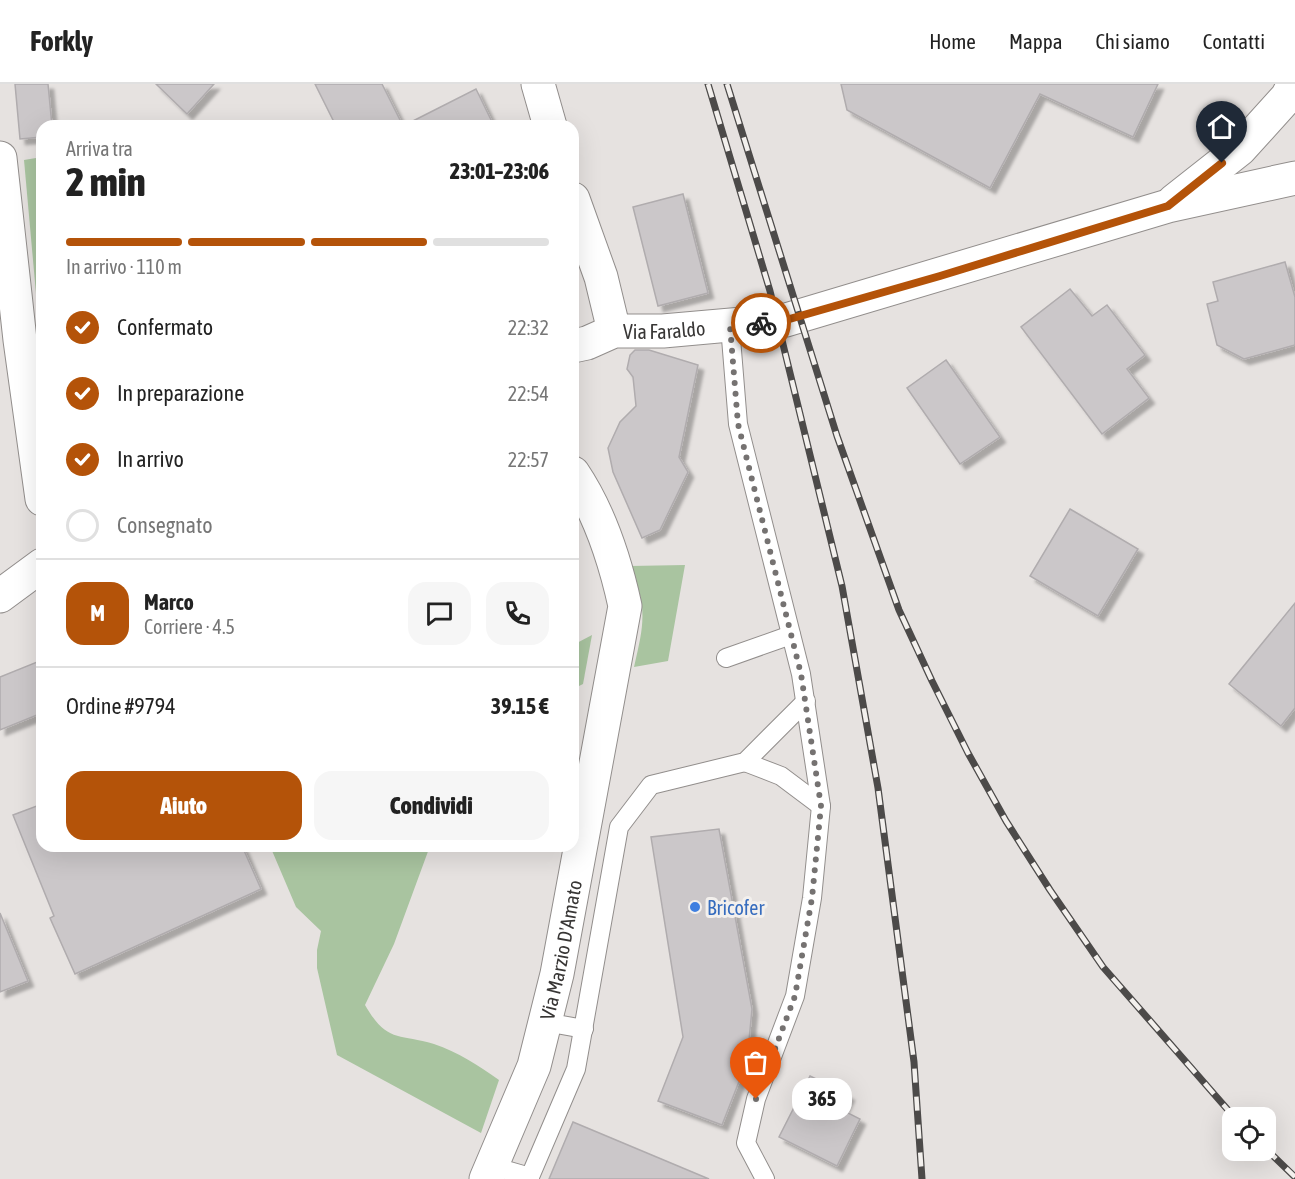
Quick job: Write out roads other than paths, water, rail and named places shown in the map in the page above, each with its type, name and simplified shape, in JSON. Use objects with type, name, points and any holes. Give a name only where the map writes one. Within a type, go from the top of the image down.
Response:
[{"type":"street","points":[[538,84],[548,120]]},
{"type":"street","points":[[1168,206],[1240,149],[1293,98]]},
{"type":"street","points":[[1,170],[20,340],[36,456]]},
{"type":"street","name":"Via Faraldo","points":[[587,346],[663,331],[786,320],[940,276],[1168,206],[1295,178]]},
{"type":"street","points":[[579,216],[601,276],[587,346]]},
{"type":"street","name":"Via Marzio D'Amato","points":[[489,1172],[534,1066],[545,1022],[569,907],[625,606],[616,567],[589,496],[579,482]]},
{"type":"street","points":[[0,596],[36,569]]},
{"type":"lane","points":[[730,326],[738,424],[806,701],[821,806],[812,898],[795,996],[756,1099],[746,1143],[765,1179]]},
{"type":"lane","points":[[726,658],[791,635]]},
{"type":"lane","points":[[489,1172],[530,1178],[576,1069],[619,827],[651,785],[745,762],[806,701]]},
{"type":"lane","points":[[745,762],[781,776],[821,806]]},
{"type":"lane","points":[[569,907],[605,908]]},
{"type":"lane","points":[[545,1022],[584,1029]]},
{"type":"railway","points":[[708,84],[770,291],[842,586],[878,788],[914,1062],[922,1179]]},
{"type":"railway","points":[[727,84],[837,436],[899,610],[932,681],[968,753],[1006,821],[1103,967],[1225,1107]]},
{"type":"railway","points":[[1276,1159],[1295,1177]]},
{"type":"place","name":"Bricofer","points":[[695,907]]},
{"type":"place","name":"365","points":[[756,1099]]}]
